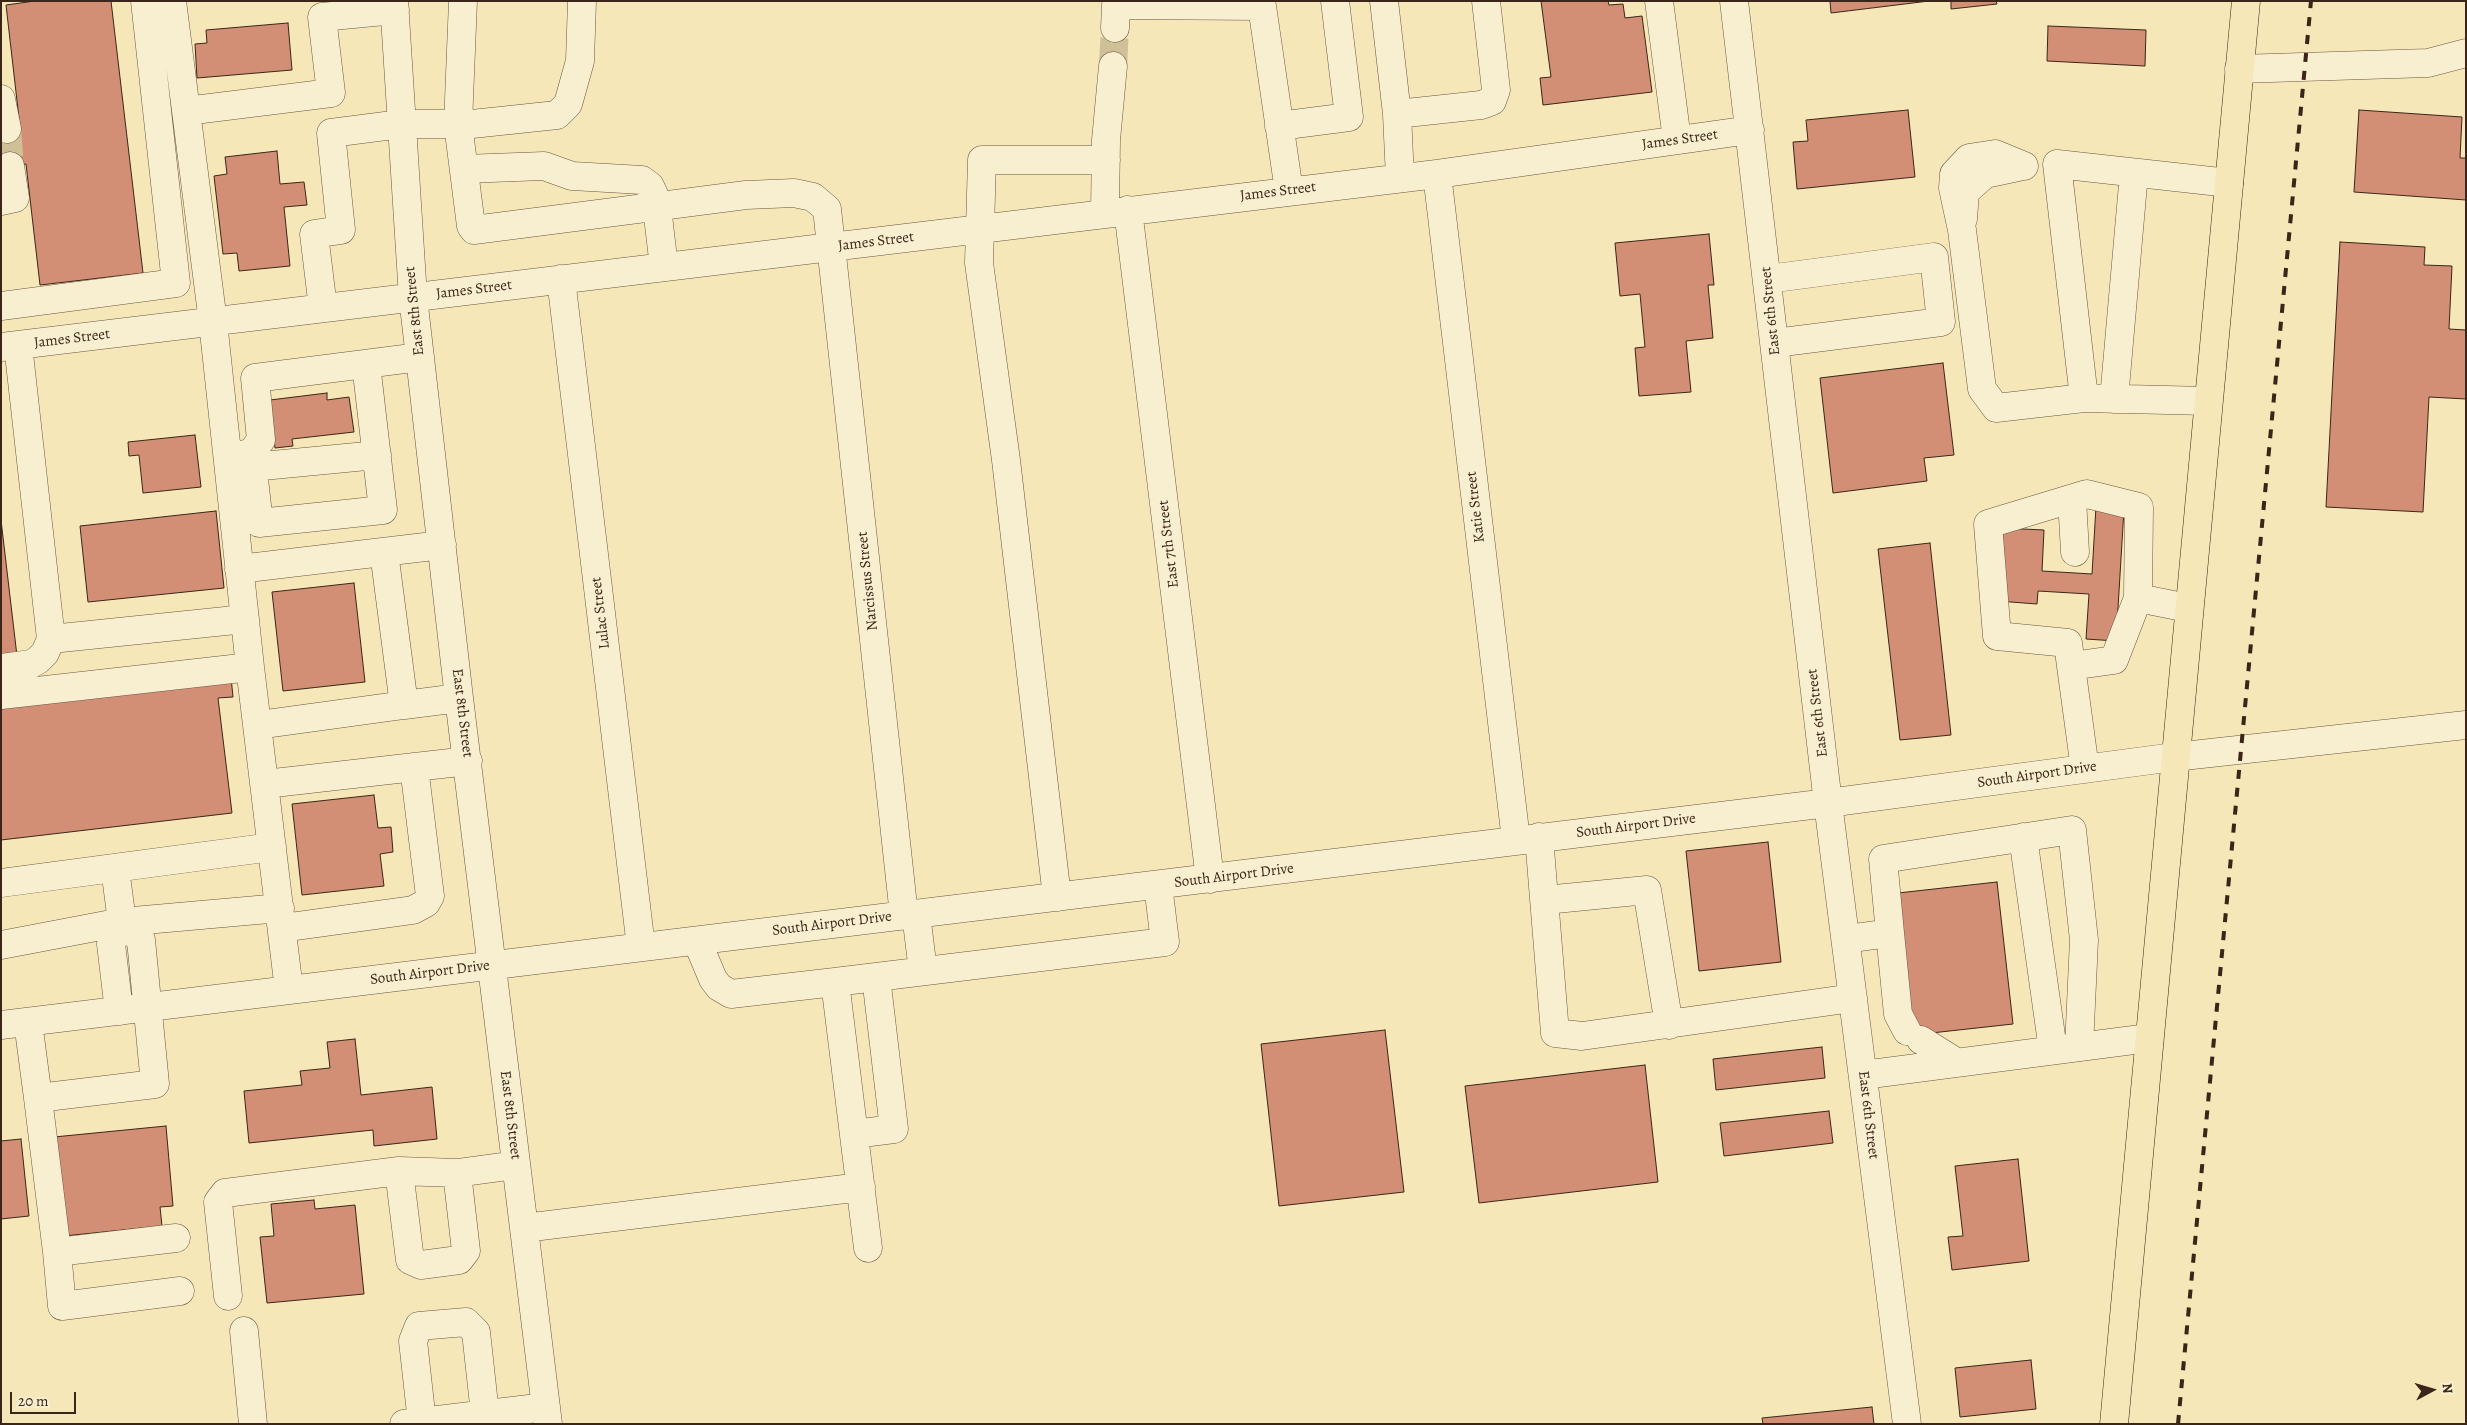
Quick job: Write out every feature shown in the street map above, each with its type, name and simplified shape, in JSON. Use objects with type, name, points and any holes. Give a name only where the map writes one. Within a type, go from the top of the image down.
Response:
[{"type":"main road","points":[[2114,1424],[2174,757],[2246,1]]},
{"type":"street","points":[[1,306],[176,283],[145,1]]},
{"type":"street","points":[[172,1],[213,322],[260,523],[383,510],[366,364]]},
{"type":"street","points":[[464,1],[458,124],[464,170],[544,166],[572,176],[642,180],[650,186],[656,198],[664,267]]},
{"type":"street","points":[[323,308],[314,234],[341,230],[331,133],[401,124],[519,121],[557,115],[568,104],[580,61],[582,1]]},
{"type":"street","points":[[1279,126],[1349,117],[1335,1]]},
{"type":"street","points":[[1384,1],[1397,114],[1400,178]]},
{"type":"street","points":[[1397,114],[1492,101],[1496,90],[1486,1]]},
{"type":"street","points":[[1659,1],[1677,140]]},
{"type":"street","name":"East 6th Street","points":[[1734,1],[1828,803],[1907,1424]]},
{"type":"street","points":[[1115,28],[1116,5],[1273,3],[1279,126],[1288,191]]},
{"type":"street","points":[[159,129],[187,118],[331,93],[322,17],[394,6]]},
{"type":"street","name":"East 8th Street","points":[[394,6],[413,297],[459,698],[547,1416]]},
{"type":"street","points":[[2239,69],[2428,63],[2466,53]]},
{"type":"street","name":"East 7th Street","points":[[1113,66],[1106,160],[1116,211],[1210,879]]},
{"type":"street","points":[[1,99],[7,129]]},
{"type":"street","name":"James Street","points":[[9,346],[832,248],[1116,211],[1436,174],[1750,130]]},
{"type":"street","points":[[1056,897],[1006,460],[979,263],[982,160],[1106,160]]},
{"type":"street","points":[[2208,401],[2084,398],[1996,408],[1982,389],[1962,230],[1965,192],[1985,174],[2024,166],[2057,164],[2229,183]]},
{"type":"street","points":[[2057,164],[2084,398]]},
{"type":"street","points":[[1,201],[15,198],[10,166]]},
{"type":"street","name":"Narcissus Street","points":[[464,170],[471,226],[474,230],[746,195],[794,193],[813,197],[827,209],[910,914],[923,971]]},
{"type":"street","points":[[2114,399],[2134,173]]},
{"type":"street","name":"Katie Street","points":[[1436,174],[1528,839],[1545,900],[1555,1032],[1582,1036],[1669,1024]]},
{"type":"street","points":[[1768,279],[1934,257],[1941,322],[1775,343]]},
{"type":"street","name":"Lulac Street","points":[[560,279],[641,948]]},
{"type":"street","points":[[80,295],[86,337]]},
{"type":"street","points":[[1,668],[31,664],[38,660],[45,653],[51,639],[11,383],[9,346]]},
{"type":"street","points":[[290,990],[239,569],[244,459],[261,440],[255,378],[420,357]]},
{"type":"street","points":[[244,459],[377,455]]},
{"type":"street","points":[[2071,666],[2114,660],[2138,598],[2139,507],[2087,494],[1988,524],[1997,636],[2068,643],[2071,666],[2085,769]]},
{"type":"street","points":[[2072,498],[2075,552]]},
{"type":"street","points":[[239,569],[442,545]]},
{"type":"street","points":[[384,552],[404,705]]},
{"type":"street","points":[[2138,598],[2188,608]]},
{"type":"street","points":[[51,639],[245,619]]},
{"type":"street","points":[[1,695],[250,667]]},
{"type":"street","points":[[258,725],[459,698]]},
{"type":"street","name":"South Airport Drive","points":[[1,1025],[1828,803],[2174,757],[2466,725]]},
{"type":"street","points":[[264,784],[468,761]]},
{"type":"street","points":[[1,945],[122,922],[281,918],[413,910],[426,903],[430,896],[414,767]]},
{"type":"street","points":[[1956,1062],[1914,1036],[1898,1014],[1883,859],[2072,830],[2084,940],[2066,1048]]},
{"type":"street","points":[[2023,837],[2066,1048]]},
{"type":"street","points":[[1,883],[272,847]]},
{"type":"street","points":[[115,868],[122,922],[111,944],[119,1011]]},
{"type":"street","points":[[697,941],[713,979],[731,994],[836,982],[1165,942],[1158,885]]},
{"type":"street","points":[[1545,900],[1647,890],[1669,1024],[1853,998]]},
{"type":"street","points":[[38,1098],[155,1084],[141,940],[122,922]]},
{"type":"street","points":[[1846,939],[1890,933]]},
{"type":"street","points":[[854,1134],[894,1129],[876,977]]},
{"type":"street","points":[[836,982],[868,1248]]},
{"type":"street","points":[[28,1022],[62,1306],[180,1291]]},
{"type":"street","points":[[1863,1075],[2148,1038]]},
{"type":"street","points":[[228,1296],[218,1202],[225,1192],[399,1171],[457,1173],[516,1165]]},
{"type":"street","points":[[399,1171],[410,1260],[421,1265],[459,1260],[466,1251],[457,1173]]},
{"type":"street","points":[[524,1228],[861,1187]]},
{"type":"street","points":[[57,1252],[176,1238]]},
{"type":"street","points":[[485,1414],[476,1332],[466,1322],[419,1326],[413,1341],[413,1423],[485,1414],[547,1416]]},
{"type":"street","points":[[244,1331],[253,1424]]},
{"type":"building","points":[[35,1],[111,1],[143,273],[40,285],[26,164],[1,167],[1,130],[20,127],[6,5]]},
{"type":"building","points":[[1541,1],[1608,1],[1609,5],[1623,4],[1625,18],[1642,16],[1652,92],[1543,105],[1540,78],[1551,77]]},
{"type":"building","points":[[1830,1],[1929,1],[1831,13]]},
{"type":"building","points":[[1951,1],[1996,1],[1997,4],[1951,9]]},
{"type":"building","points":[[288,23],[292,70],[197,78],[195,44],[207,43],[206,30]]},
{"type":"building","points":[[2048,26],[2146,30],[2145,66],[2047,61]]},
{"type":"building","points":[[1908,110],[1915,177],[1797,189],[1793,142],[1808,141],[1806,120]]},
{"type":"building","points":[[2359,110],[2462,117],[2460,158],[2466,158],[2466,200],[2354,192]]},
{"type":"building","points":[[277,151],[280,184],[304,182],[307,205],[284,207],[290,266],[239,271],[237,253],[223,254],[214,176],[227,174],[225,157]]},
{"type":"building","points":[[1709,234],[1714,285],[1708,285],[1713,338],[1686,341],[1691,392],[1639,396],[1635,348],[1645,347],[1640,294],[1620,296],[1615,243]]},
{"type":"building","points":[[2340,242],[2425,247],[2424,265],[2452,266],[2449,329],[2466,330],[2466,399],[2429,397],[2423,512],[2326,507]]},
{"type":"building","points":[[1943,363],[1954,455],[1924,458],[1927,481],[1833,493],[1820,378]]},
{"type":"building","points":[[327,393],[327,400],[349,397],[354,432],[292,439],[293,446],[275,448],[270,400]]},
{"type":"building","points":[[195,435],[201,487],[143,493],[139,455],[129,456],[128,442]]},
{"type":"building","points":[[2096,507],[2124,509],[2116,641],[2086,639],[2089,594],[2038,591],[2037,604],[1998,601],[2002,528],[2044,530],[2042,571],[2092,574]]},
{"type":"building","points":[[216,511],[224,588],[88,602],[80,526]]},
{"type":"building","points":[[1,520],[17,656],[1,658]]},
{"type":"building","points":[[1930,543],[1951,735],[1900,740],[1878,549]]},
{"type":"building","points":[[354,583],[365,682],[283,691],[272,592]]},
{"type":"building","points":[[231,677],[233,697],[218,698],[232,813],[1,840],[1,704]]},
{"type":"building","points":[[374,795],[378,828],[391,827],[393,852],[380,854],[384,886],[302,895],[292,804]]},
{"type":"building","points":[[1768,842],[1781,962],[1699,971],[1686,851]]},
{"type":"building","points":[[1997,882],[2013,1024],[1913,1035],[1898,893]]},
{"type":"building","points":[[1385,1030],[1404,1192],[1279,1206],[1261,1044]]},
{"type":"building","points":[[355,1039],[361,1095],[432,1087],[437,1139],[374,1146],[373,1130],[249,1143],[244,1091],[302,1085],[300,1071],[330,1068],[327,1042]]},
{"type":"building","points":[[1822,1047],[1825,1078],[1716,1090],[1713,1059]]},
{"type":"building","points":[[1645,1065],[1658,1182],[1479,1203],[1465,1086]]},
{"type":"building","points":[[1829,1111],[1833,1143],[1724,1156],[1720,1123]]},
{"type":"building","points":[[166,1126],[173,1206],[160,1207],[162,1226],[64,1236],[54,1137]]},
{"type":"building","points":[[21,1139],[29,1216],[1,1219],[1,1141]]},
{"type":"building","points":[[2018,1159],[2029,1261],[1952,1270],[1948,1237],[1963,1236],[1955,1166]]},
{"type":"building","points":[[314,1200],[315,1209],[355,1205],[364,1294],[267,1303],[260,1237],[274,1236],[271,1204]]},
{"type":"building","points":[[2031,1360],[2036,1409],[1960,1417],[1955,1368]]},
{"type":"building","points":[[1872,1407],[1874,1424],[1763,1424],[1762,1418]]},
{"type":"tunnel","points":[[1113,66],[1115,28]]},
{"type":"tunnel","points":[[7,129],[10,166]]},
{"type":"railway","points":[[2178,1424],[2311,1]]}]
